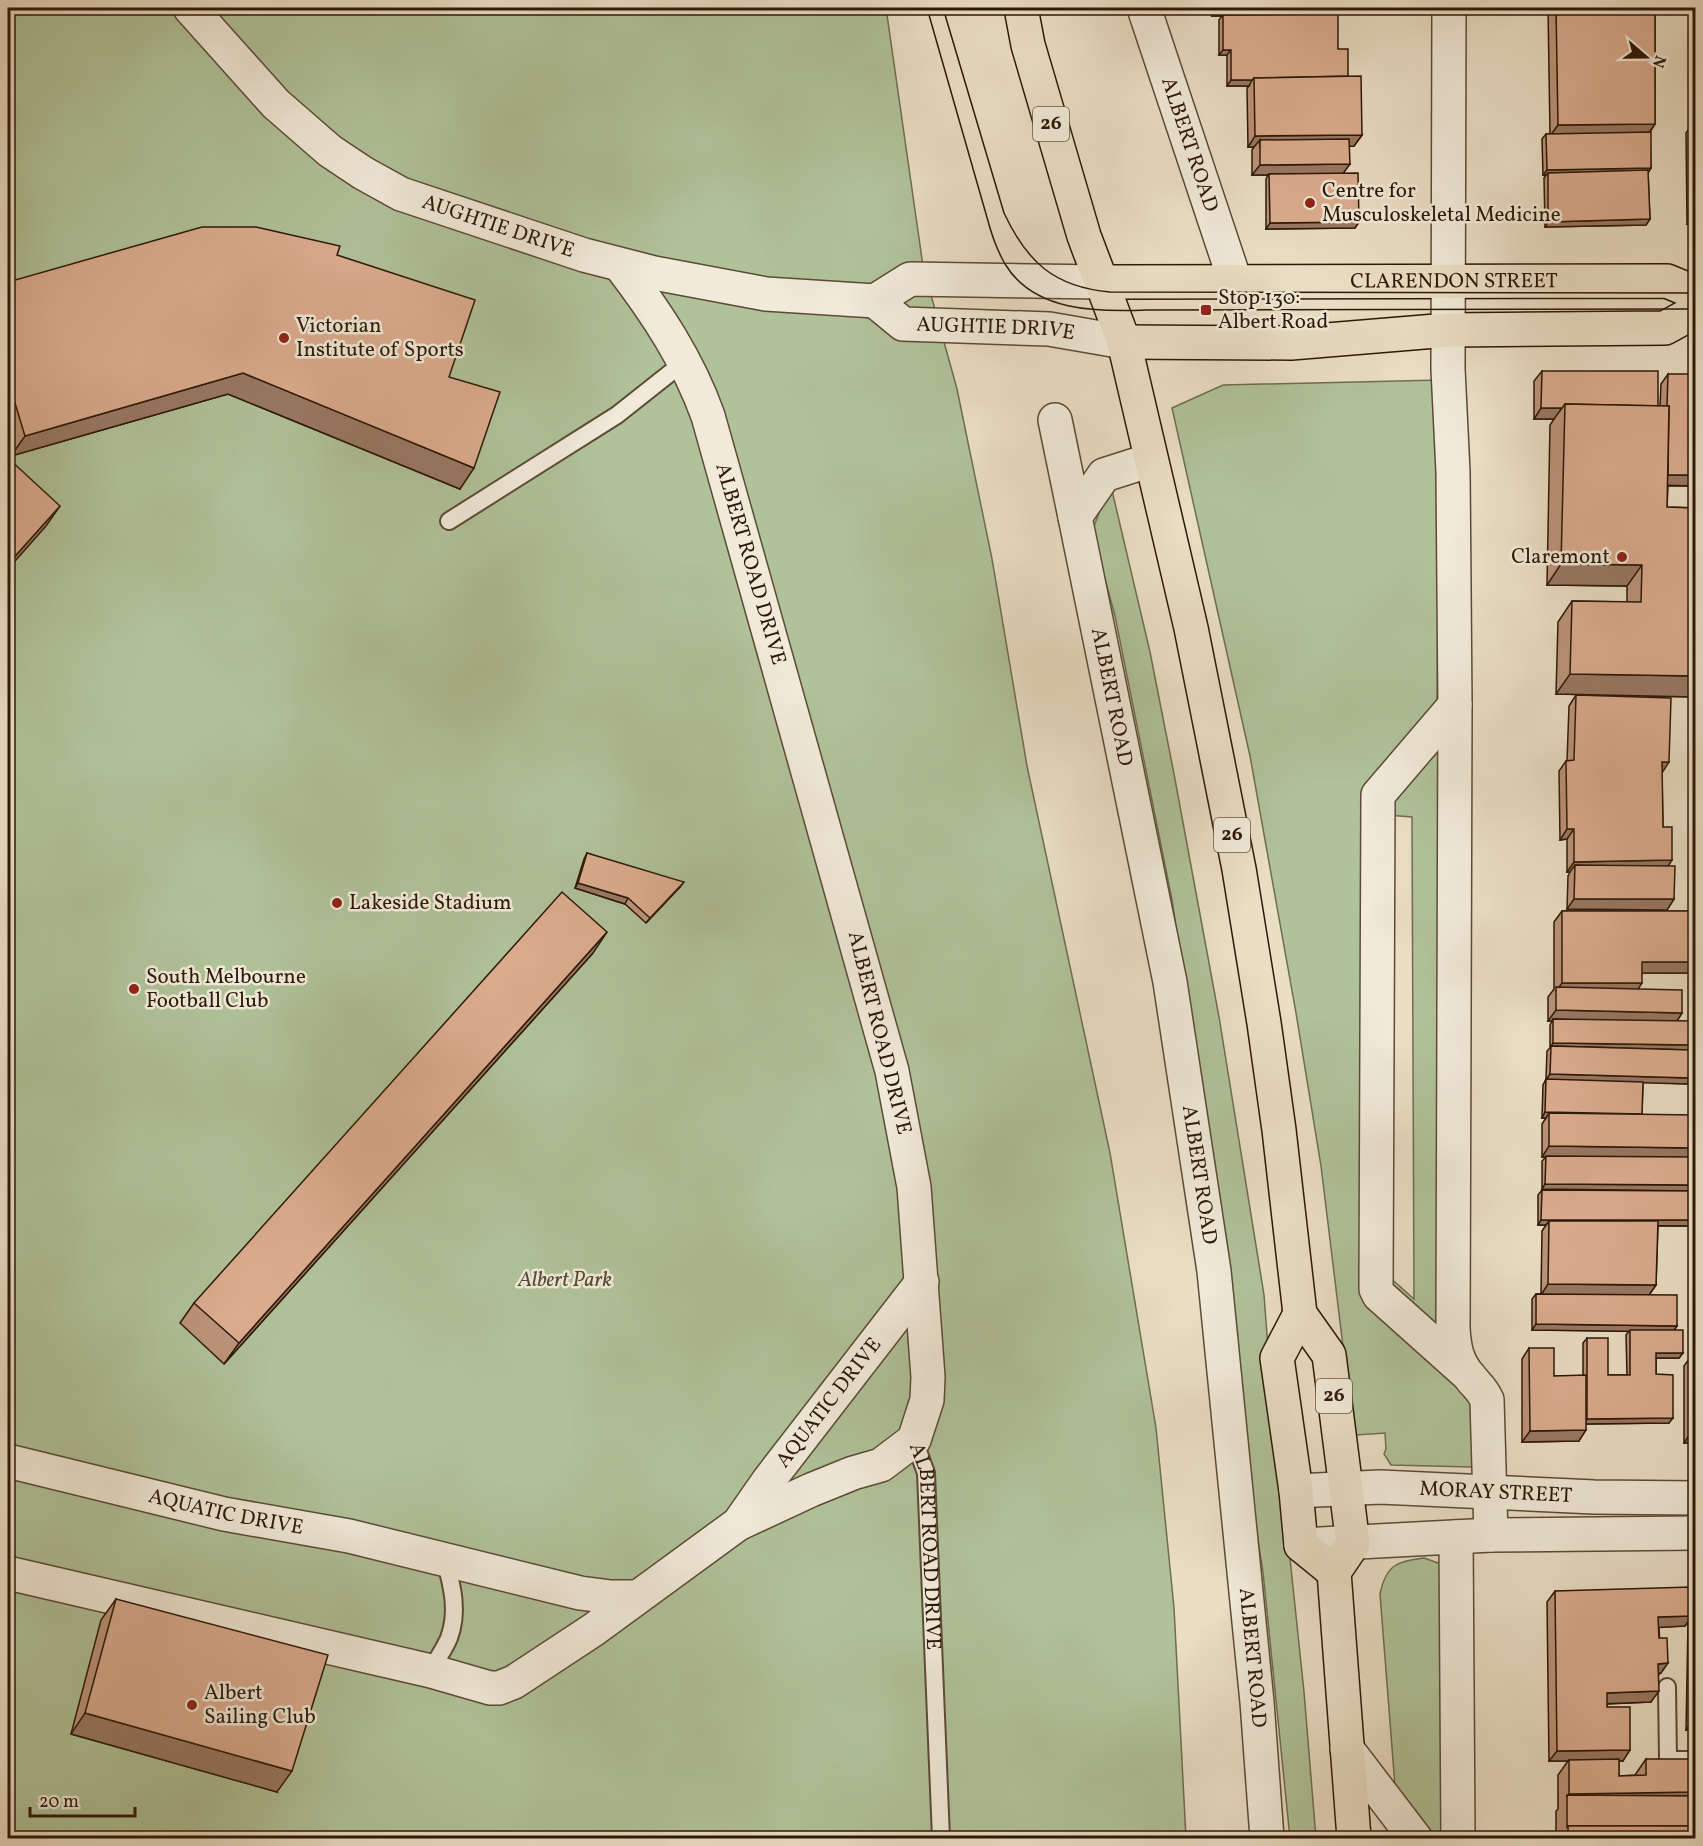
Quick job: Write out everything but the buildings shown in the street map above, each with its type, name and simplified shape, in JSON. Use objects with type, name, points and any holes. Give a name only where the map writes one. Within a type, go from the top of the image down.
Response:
[{"type":"main road","name":"26","points":[[1021,8],[1028,45],[1084,236],[1124,342],[1191,628],[1239,869],[1272,1074],[1300,1314],[1329,1354],[1353,1544]]},
{"type":"main road","name":"CLARENDON STREET","points":[[1102,282],[1667,281],[1695,293]]},
{"type":"main road","points":[[1124,342],[1290,343],[1448,330],[1665,328],[1695,311]]},
{"type":"main road","points":[[1300,1314],[1277,1358],[1296,1491],[1301,1545],[1334,1572]]},
{"type":"main road","points":[[1353,1544],[1334,1572],[1354,1839]]},
{"type":"street","name":"AUGHTIE DRIVE","points":[[190,8],[276,104],[330,152],[378,183],[444,210],[620,265],[766,294],[875,301],[903,324],[1049,329],[1124,342]]},
{"type":"street","name":"ALBERT ROAD","points":[[1144,8],[1234,281]]},
{"type":"street","points":[[1449,8],[1448,330],[1449,419],[1453,472],[1455,705],[1453,1321],[1455,1348],[1466,1373]]},
{"type":"street","name":"ALBERT ROAD DRIVE","points":[[620,265],[647,300],[684,362],[702,399],[717,444],[892,1071],[914,1187],[922,1282],[927,1400],[914,1440]]},
{"type":"street","points":[[875,301],[910,279],[1102,282]]},
{"type":"street","name":"ALBERT ROAD","points":[[1054,420],[1170,982],[1214,1271],[1257,1702],[1267,1839]]},
{"type":"street","points":[[1075,517],[1104,475],[1151,460]]},
{"type":"street","points":[[1455,705],[1378,795],[1377,1289],[1379,1295],[1466,1373],[1483,1392],[1486,1400],[1491,1535]]},
{"type":"street","name":"AQUATIC DRIVE","points":[[738,1524],[769,1480],[922,1282]]},
{"type":"street","name":"AQUATIC DRIVE","points":[[8,1573],[431,1671],[489,1688],[499,1688],[514,1682],[592,1630],[738,1524],[811,1490],[881,1465],[914,1440]]},
{"type":"street","name":"AQUATIC DRIVE","points":[[8,1461],[224,1514],[349,1536],[580,1593],[636,1597]]},
{"type":"street","name":"MORAY STREET","points":[[1296,1491],[1380,1487],[1594,1497],[1695,1498]]},
{"type":"street","name":"MORAY STREET","points":[[1301,1545],[1491,1535],[1695,1533]]},
{"type":"street","points":[[1456,1537],[1458,1839]]},
{"type":"street","points":[[1347,1749],[1415,1839]]},
{"type":"lane","points":[[449,521],[617,415],[684,362]]},
{"type":"lane","name":"ALBERT ROAD DRIVE","points":[[914,1440],[926,1473],[941,1839]]},
{"type":"lane","points":[[431,1671],[448,1639],[455,1611],[453,1587],[445,1559]]},
{"type":"lane","points":[[1667,1687],[1668,1760],[1695,1760]]},
{"type":"green space","name":"Albert Park","points":[[8,8],[886,8],[923,266],[957,389],[992,559],[1027,766],[1110,1153],[1156,1428],[1174,1608],[1186,1838],[8,1838]]},
{"type":"green space","points":[[1440,380],[1437,703],[1370,788],[1366,1296],[1475,1401],[1475,1457],[1471,1467],[1391,1465],[1384,1454],[1385,1433],[1356,1435],[1351,1412],[1321,1166],[1250,756],[1172,408],[1223,385]]},
{"type":"green space","points":[[1110,482],[1150,652],[1174,774],[1219,1017],[1264,1295],[1275,1440],[1304,1692],[1316,1838],[1290,1838],[1263,1572],[1249,1482],[1204,1114],[1172,900],[1115,616],[1092,532]]},
{"type":"green space","points":[[1440,734],[1439,1333],[1387,1292],[1387,1275],[1414,1299],[1412,817],[1387,815],[1384,810]]},
{"type":"green space","points":[[1424,1558],[1438,1563],[1444,1570],[1442,1838],[1437,1838],[1403,1800],[1395,1786],[1380,1594],[1389,1571],[1394,1566]]},
{"type":"tram line","points":[[927,8],[997,248],[1017,280],[1032,292],[1049,300],[1068,306],[1107,310],[1696,309]]},
{"type":"tram line","points":[[943,8],[1004,213],[1022,245],[1033,258],[1058,278],[1073,284],[1110,292],[1696,293]]},
{"type":"place","name":"Centre for Musculoskeletal Medicine","points":[[1310,203]]},
{"type":"place","name":"Stop 130: Albert Road","points":[[1206,310]]},
{"type":"place","name":"Victorian Institute of Sports","points":[[284,338]]},
{"type":"place","name":"Claremont","points":[[1622,557]]},
{"type":"place","name":"Lakeside Stadium","points":[[337,903]]},
{"type":"place","name":"South Melbourne Football Club","points":[[134,989]]},
{"type":"place","name":"Albert Sailing Club","points":[[192,1705]]}]
